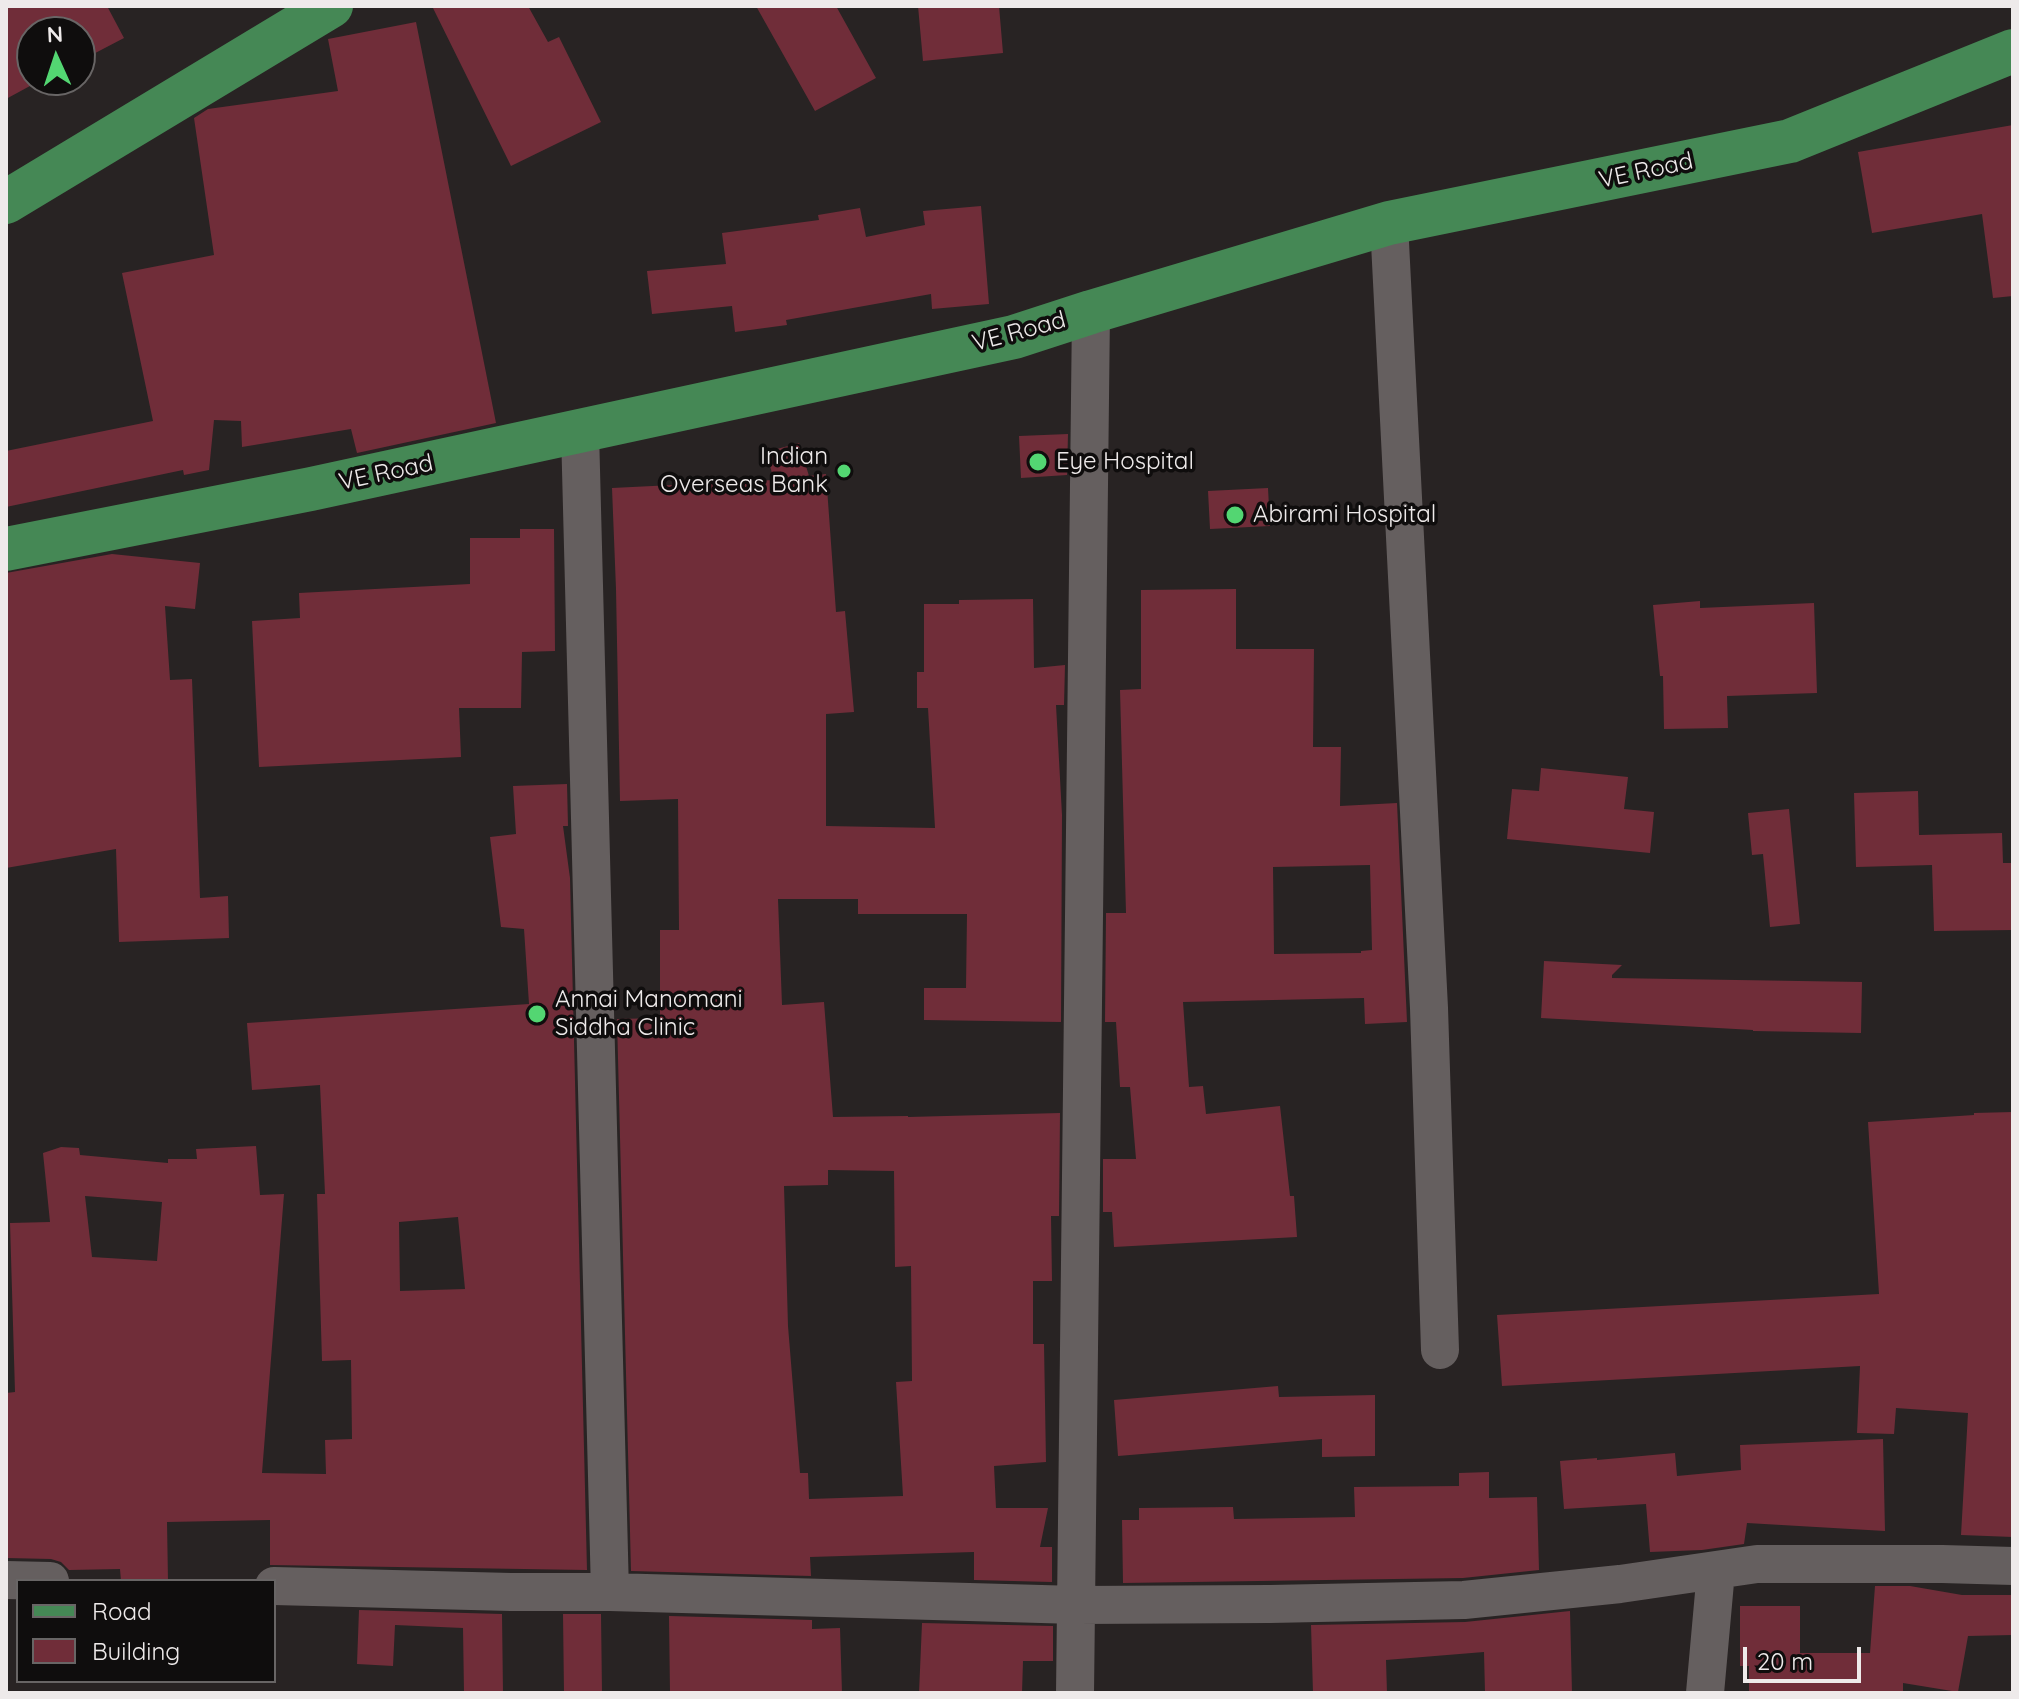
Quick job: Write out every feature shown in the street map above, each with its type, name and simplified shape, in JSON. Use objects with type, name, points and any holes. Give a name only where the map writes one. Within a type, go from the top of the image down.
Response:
[{"type":"main road","points":[[6,202],[317,10]]},
{"type":"main road","name":"VE Road","points":[[6,549],[311,489],[1014,337],[1389,223],[1790,141],[2013,51]]},
{"type":"street","points":[[1389,223],[1429,1008],[1440,1350]]},
{"type":"street","points":[[1075,1693],[1091,312]]},
{"type":"street","points":[[580,431],[610,1592]]},
{"type":"street","points":[[276,1586],[1077,1605],[1270,1604],[1464,1600],[1620,1584],[1757,1564],[2013,1566]]},
{"type":"street","points":[[1705,1693],[1716,1571]]},
{"type":"building","points":[[6,6],[107,6],[124,38],[96,53],[96,16],[16,16],[16,94],[6,99]]},
{"type":"building","points":[[432,6],[528,6],[548,42],[559,37],[601,122],[511,166]]},
{"type":"building","points":[[756,6],[836,6],[876,78],[815,111]]},
{"type":"building","points":[[918,6],[999,6],[1003,53],[923,61]]},
{"type":"building","points":[[416,22],[496,423],[357,453],[351,429],[242,447],[241,421],[214,420],[209,470],[184,475],[183,470],[6,507],[6,451],[153,421],[122,273],[214,255],[194,118],[208,109],[338,91],[328,39]]},
{"type":"building","points":[[2013,125],[2013,296],[1993,298],[1982,214],[1872,233],[1858,152]]},
{"type":"building","points":[[981,206],[989,304],[932,309],[931,294],[786,320],[787,325],[735,332],[732,306],[652,314],[647,271],[726,264],[722,233],[819,220],[818,215],[860,208],[866,237],[925,225],[923,211]]},
{"type":"building","points":[[1068,434],[1067,475],[1021,478],[1019,436]]},
{"type":"building","points":[[799,443],[809,476],[826,474],[836,612],[845,611],[854,712],[826,714],[826,826],[935,828],[928,708],[917,708],[917,672],[924,672],[924,604],[1033,599],[1034,668],[1065,665],[1064,705],[1056,705],[1062,815],[1061,1022],[924,1020],[924,988],[966,988],[967,914],[858,914],[858,899],[778,899],[782,1005],[824,1002],[833,1117],[1060,1113],[1059,1216],[1051,1216],[1052,1281],[1033,1281],[1033,1344],[1044,1344],[1046,1462],[994,1466],[996,1508],[1048,1508],[1040,1547],[1052,1547],[1052,1582],[974,1580],[974,1552],[810,1557],[811,1576],[631,1571],[617,1019],[660,1018],[660,930],[679,930],[678,799],[620,801],[612,488],[774,480],[766,452]],"holes":[[[828,1170],[894,1171],[895,1267],[911,1266],[912,1381],[896,1382],[903,1496],[809,1499],[808,1473],[800,1473],[788,1326],[784,1186],[828,1185]]]},
{"type":"building","points":[[1268,488],[1270,526],[1210,529],[1208,491]]},
{"type":"building","points":[[520,529],[554,529],[555,651],[522,652],[521,708],[459,708],[461,757],[259,767],[252,621],[300,618],[299,593],[470,584],[470,538],[520,538]]},
{"type":"building","points":[[112,554],[200,563],[195,609],[165,606],[170,680],[192,679],[200,898],[228,896],[229,938],[119,942],[116,849],[6,868],[6,573]]},
{"type":"building","points":[[1236,589],[1236,649],[1314,649],[1313,747],[1341,747],[1340,806],[1397,803],[1407,1022],[1365,1024],[1364,998],[1183,1002],[1189,1087],[1203,1086],[1206,1114],[1280,1106],[1297,1237],[1114,1247],[1112,1212],[1103,1212],[1103,1159],[1136,1159],[1130,1087],[1120,1087],[1116,1022],[1105,1022],[1106,913],[1126,913],[1120,690],[1141,689],[1141,590]],"holes":[[[1370,865],[1372,950],[1361,953],[1274,954],[1273,867]]]},
{"type":"building","points":[[1700,601],[1700,608],[1814,603],[1817,693],[1727,696],[1728,728],[1664,729],[1663,676],[1660,676],[1653,605]]},
{"type":"building","points":[[1541,768],[1628,777],[1624,809],[1654,812],[1650,853],[1507,839],[1512,789],[1539,791]]},
{"type":"building","points":[[567,784],[568,826],[563,826],[570,878],[587,1570],[270,1565],[270,1520],[167,1522],[168,1579],[121,1579],[120,1569],[69,1570],[61,1562],[51,1559],[6,1558],[6,1393],[15,1392],[10,1223],[50,1222],[43,1153],[61,1147],[79,1148],[80,1155],[168,1163],[168,1159],[197,1159],[196,1149],[256,1146],[260,1195],[284,1194],[262,1473],[326,1474],[325,1440],[352,1439],[351,1360],[322,1361],[317,1194],[325,1194],[320,1085],[252,1090],[247,1023],[529,1004],[524,929],[501,927],[490,837],[516,834],[513,786]],"holes":[[[85,1196],[162,1202],[157,1261],[92,1257]],[[458,1217],[465,1289],[400,1291],[399,1222]]]},
{"type":"building","points":[[1918,791],[1919,835],[2002,833],[2003,863],[2013,863],[2013,930],[1934,931],[1932,865],[1856,867],[1854,793]]},
{"type":"building","points":[[1789,809],[1800,924],[1770,927],[1763,854],[1752,855],[1748,813]]},
{"type":"building","points":[[1544,961],[1622,965],[1612,978],[1862,982],[1861,1033],[1753,1031],[1541,1018]]},
{"type":"building","points":[[2013,1112],[2013,1537],[1961,1535],[1968,1413],[1896,1408],[1894,1434],[1857,1433],[1860,1366],[1502,1386],[1497,1315],[1879,1294],[1868,1122]]},
{"type":"building","points":[[1278,1386],[1279,1397],[1375,1395],[1375,1456],[1322,1457],[1322,1439],[1118,1456],[1114,1400]]},
{"type":"building","points":[[1883,1439],[1885,1531],[1747,1523],[1744,1544],[1702,1550],[1650,1552],[1646,1504],[1564,1509],[1560,1461],[1675,1453],[1677,1476],[1741,1470],[1740,1445]]},
{"type":"building","points":[[1489,1472],[1489,1498],[1537,1497],[1539,1570],[1463,1578],[1123,1583],[1122,1520],[1139,1520],[1139,1508],[1233,1507],[1234,1519],[1355,1517],[1354,1487],[1459,1486],[1459,1473]]},
{"type":"building","points":[[1875,1586],[1910,1586],[1962,1595],[2013,1595],[2013,1635],[1968,1636],[1958,1692],[1903,1683],[1903,1693],[1749,1693],[1749,1666],[1740,1666],[1740,1606],[1800,1606],[1800,1653],[1870,1653]]},
{"type":"building","points":[[359,1610],[502,1614],[503,1693],[464,1693],[463,1628],[395,1625],[393,1666],[357,1664]]},
{"type":"building","points":[[1570,1611],[1572,1693],[1485,1693],[1484,1652],[1386,1660],[1387,1693],[1313,1693],[1311,1625],[1465,1622]]},
{"type":"building","points":[[563,1614],[601,1614],[602,1693],[564,1693]]},
{"type":"building","points":[[669,1616],[812,1620],[812,1629],[840,1628],[842,1693],[670,1693]]},
{"type":"building","points":[[922,1623],[1053,1626],[1053,1661],[1023,1661],[1022,1693],[919,1693]]},
{"type":"place","name":"Eye Hospital","points":[[1038,462]]},
{"type":"place","name":"Indian Overseas Bank","points":[[844,471]]},
{"type":"place","name":"Abirami Hospital","points":[[1235,515]]},
{"type":"place","name":"Annai Manomani Siddha Clinic","points":[[537,1014]]}]
